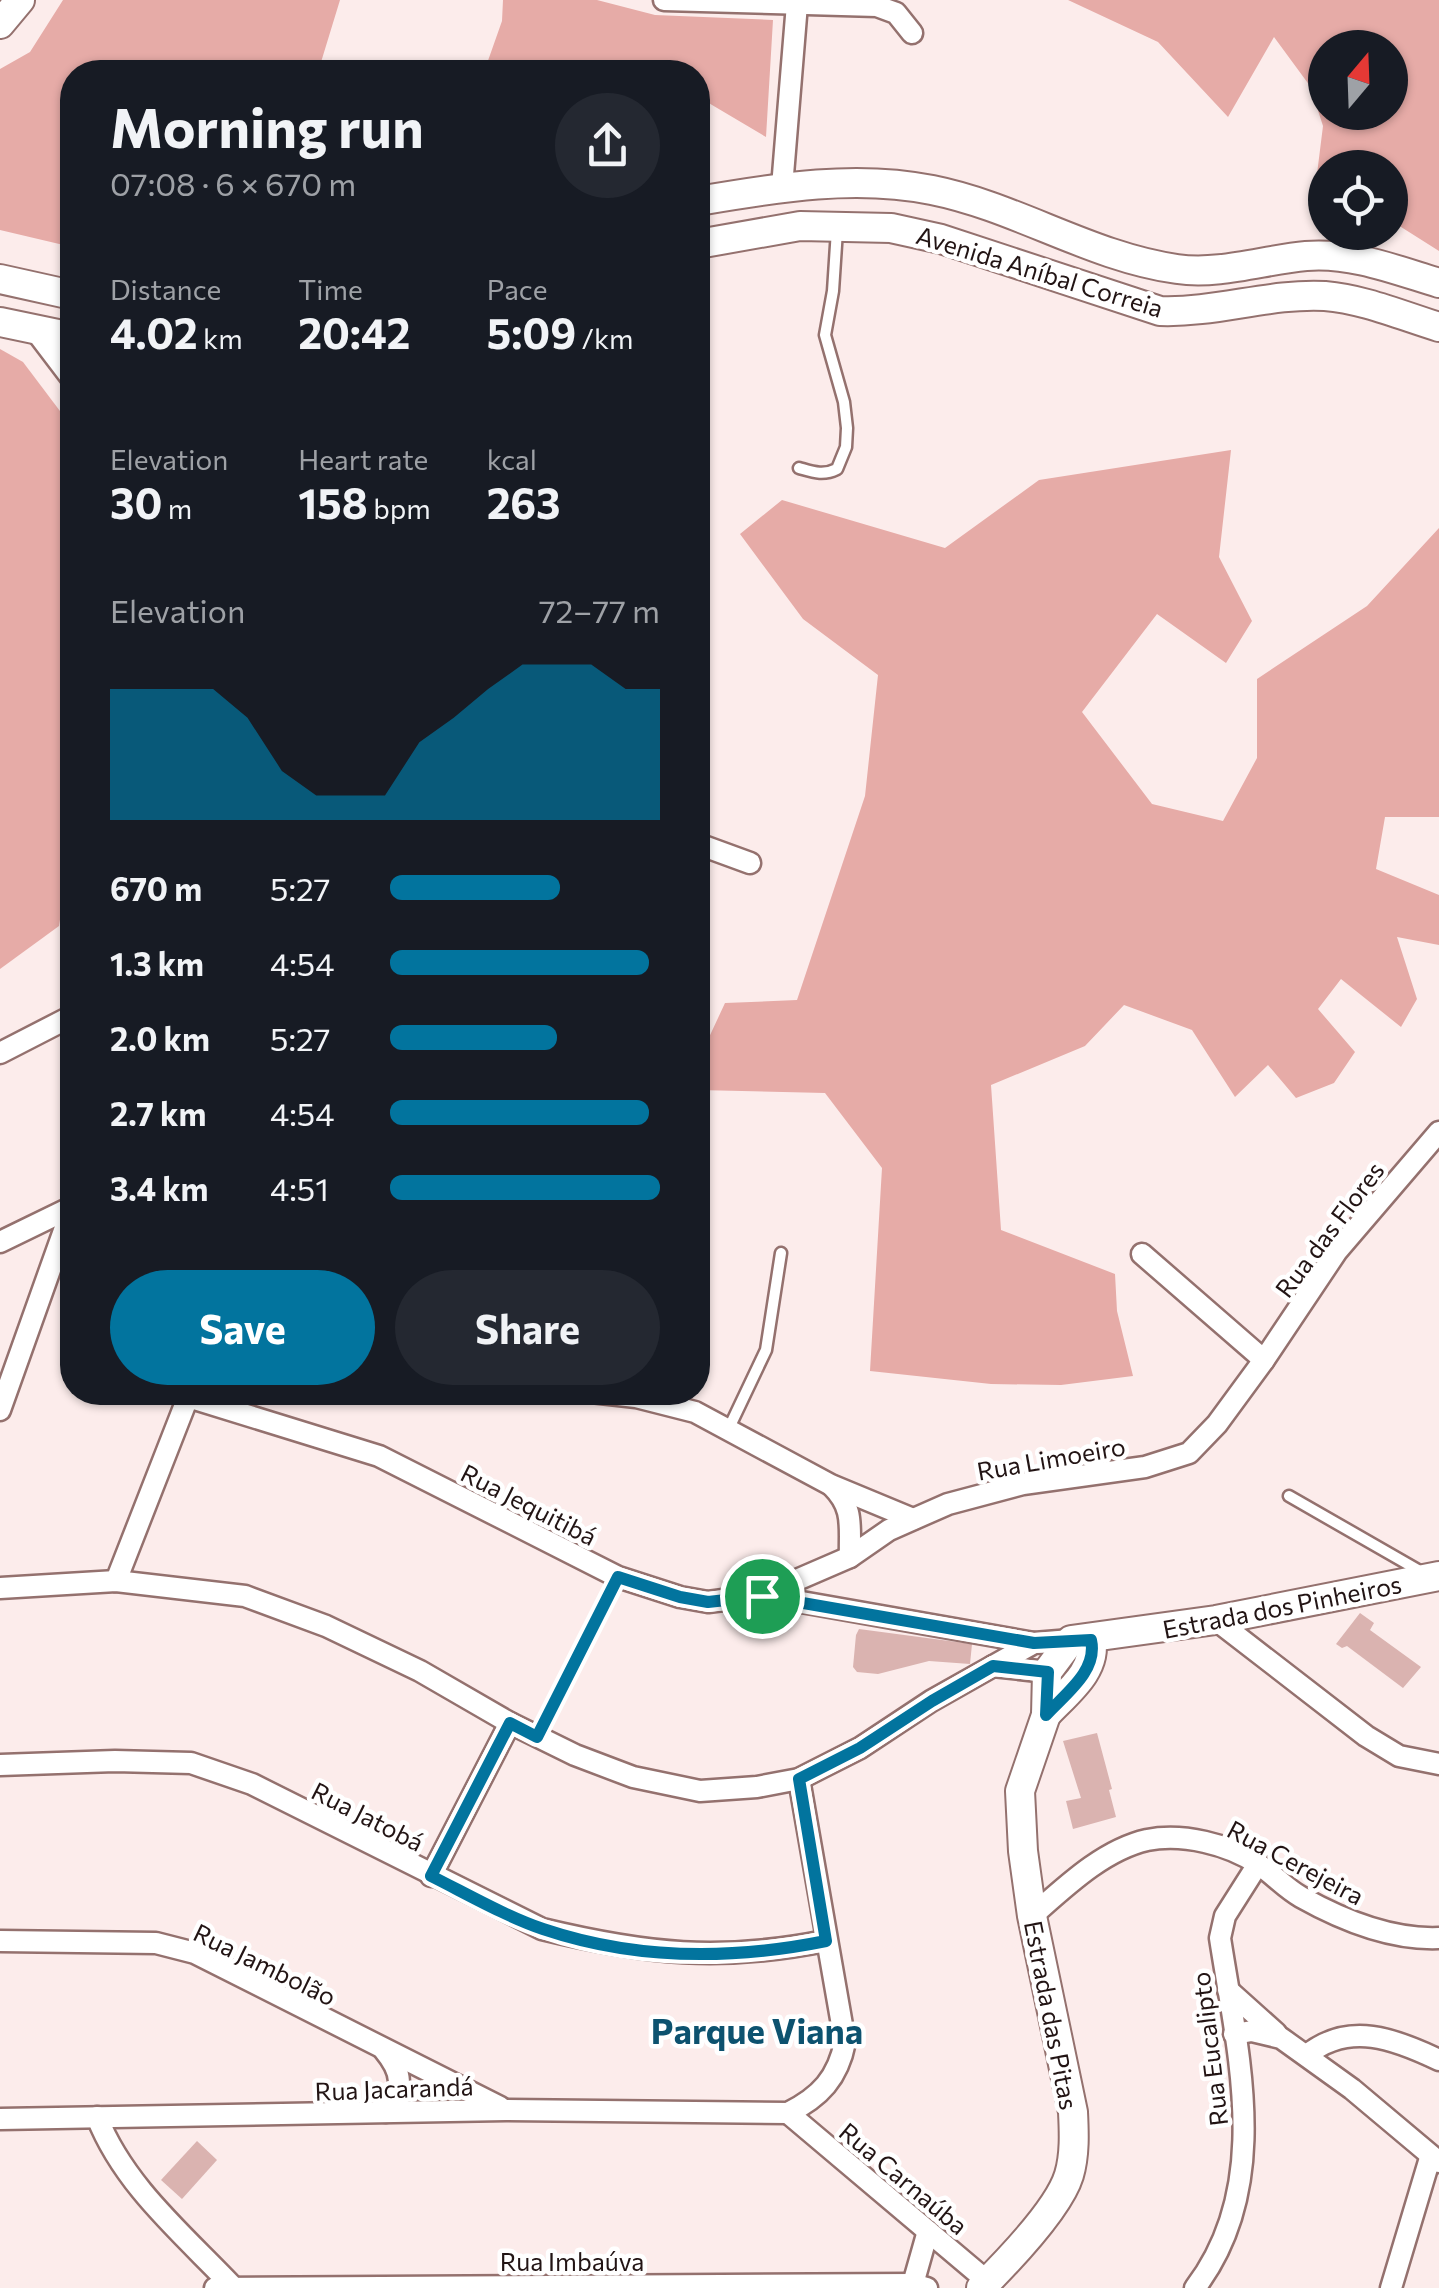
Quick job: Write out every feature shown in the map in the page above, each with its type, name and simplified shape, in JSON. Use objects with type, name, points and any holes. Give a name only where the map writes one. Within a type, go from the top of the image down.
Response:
[{"type":"main road","points":[[0,24],[20,0]]},
{"type":"main road","name":"Avenida Aníbal Correia","points":[[710,199],[844,182],[933,190],[982,204],[1106,254],[1184,270],[1334,256],[1368,261],[1439,283]]},
{"type":"main road","name":"Avenida Aníbal Correia","points":[[710,242],[800,226],[891,228],[941,238],[1160,311],[1195,312],[1325,296],[1439,327]]},
{"type":"main road","points":[[0,279],[60,292]]},
{"type":"main road","points":[[0,322],[60,335]]},
{"type":"main road","name":"Estrada dos Pinheiros","points":[[1081,1640],[1387,1589],[1434,1576]]},
{"type":"main road","points":[[1048,1672],[1088,1668],[1125,1634]]},
{"type":"main road","points":[[1048,1672],[1081,1640],[1093,1657],[1088,1668]]},
{"type":"main road","name":"Estrada das Pitas","points":[[1046,1715],[1088,1668]]},
{"type":"main road","name":"Estrada das Pitas","points":[[984,2285],[1060,2193],[1070,2174],[1074,2142],[1073,2112],[1032,1916],[1023,1851],[1020,1790],[1046,1715],[1048,1672]]},
{"type":"street","points":[[664,0],[877,6],[896,13],[912,33]]},
{"type":"street","points":[[782,188],[797,4]]},
{"type":"street","points":[[34,330],[60,364]]},
{"type":"street","points":[[710,848],[750,862]]},
{"type":"street","points":[[0,1053],[60,1022]]},
{"type":"street","name":"Rua das Flores","points":[[1264,1360],[1337,1251],[1439,1132]]},
{"type":"street","points":[[0,1242],[60,1214]]},
{"type":"street","points":[[0,1410],[60,1242]]},
{"type":"street","points":[[1142,1254],[1264,1360]]},
{"type":"street","name":"Rua Limoeiro","points":[[762,1596],[850,1557],[889,1530],[986,1492],[1145,1467],[1189,1454],[1264,1360]]},
{"type":"street","points":[[116,1581],[185,1405]]},
{"type":"street","name":"Rua Jequitibá","points":[[220,1405],[379,1456],[618,1577],[680,1597],[708,1602],[762,1596],[1034,1643]]},
{"type":"street","points":[[667,1405],[729,1428],[751,1444],[831,1485],[913,1519]]},
{"type":"street","points":[[831,1485],[850,1510],[850,1557]]},
{"type":"street","name":"Estrada dos Pinheiros","points":[[0,1588],[116,1581],[245,1596],[326,1626],[420,1671],[537,1737],[634,1777],[681,1788],[726,1790],[799,1779],[860,1748],[932,1701],[1034,1643],[1081,1640]]},
{"type":"street","points":[[1216,1620],[1366,1736],[1398,1756],[1439,1764]]},
{"type":"street","points":[[993,1666],[1048,1672]]},
{"type":"street","points":[[431,1876],[510,1723]]},
{"type":"street","name":"Rua Jatobá","points":[[0,1765],[115,1761],[191,1764],[252,1784],[542,1929],[642,1951],[707,1956],[775,1951],[826,1941]]},
{"type":"street","points":[[788,2113],[822,2093],[841,2064],[845,2042],[799,1779]]},
{"type":"street","name":"Rua Cerejeira","points":[[1032,1916],[1080,1875],[1110,1856],[1147,1840],[1191,1839],[1231,1850],[1258,1864],[1296,1895],[1374,1930],[1439,1938]]},
{"type":"street","name":"Rua Eucalipto","points":[[1195,2288],[1216,2260],[1234,2218],[1241,2182],[1244,2136],[1220,1938],[1226,1916],[1258,1864]]},
{"type":"street","name":"Rua Jambolão","points":[[0,1941],[156,1943],[195,1954],[506,2110]]},
{"type":"street","points":[[1228,1990],[1281,2038],[1352,2089],[1435,2160],[1392,2288]]},
{"type":"street","points":[[1234,2034],[1252,2031],[1281,2038]]},
{"type":"street","points":[[1307,2056],[1325,2041],[1349,2036],[1404,2044],[1439,2060]]},
{"type":"street","points":[[383,2049],[398,2068],[401,2086],[386,2112]]},
{"type":"street","name":"Rua Jacarandá","points":[[0,2119],[506,2110],[788,2113]]},
{"type":"street","name":"Rua Carnaúba","points":[[788,2113],[928,2231],[984,2285]]},
{"type":"street","points":[[97,2117],[114,2156],[137,2186],[233,2288]]},
{"type":"street","points":[[920,2286],[928,2231]]},
{"type":"street","name":"Rua Imbaúva","points":[[216,2288],[920,2286]]},
{"type":"lane","points":[[799,468],[830,472],[837,469],[846,447],[844,402],[825,335],[836,266],[837,225]]},
{"type":"lane","points":[[729,1428],[766,1350],[781,1253]]},
{"type":"lane","points":[[1289,1496],[1434,1576]]},
{"type":"path","points":[[537,1737],[618,1577]]},
{"type":"shaded area","points":[[63,0],[340,0],[322,60],[60,60],[60,244],[0,230],[0,69],[30,52]]},
{"type":"shaded area","points":[[503,0],[597,0],[655,15],[773,20],[766,137],[710,104],[710,60],[488,60],[502,21]]},
{"type":"shaded area","points":[[1068,0],[1439,0],[1439,251],[1408,231],[1408,150],[1320,150],[1322,130],[1408,130],[1408,30],[1308,30],[1308,83],[1274,37],[1228,117],[1158,42]]},
{"type":"shaded area","points":[[0,349],[23,362],[60,411],[60,920],[59,926],[0,969]]},
{"type":"shaded area","points":[[1231,450],[1219,557],[1252,621],[1226,663],[1157,614],[1082,712],[1152,804],[1223,821],[1257,758],[1257,679],[1367,606],[1439,528],[1439,817],[1385,817],[1376,869],[1439,895],[1439,945],[1397,937],[1417,999],[1401,1027],[1341,979],[1318,1009],[1355,1052],[1334,1083],[1296,1098],[1268,1065],[1235,1097],[1192,1030],[1124,1005],[1085,1046],[991,1085],[1001,1230],[1115,1274],[1117,1311],[1133,1376],[1061,1385],[991,1384],[870,1371],[882,1168],[825,1093],[710,1090],[710,1035],[725,1003],[797,1000],[865,796],[878,675],[803,619],[740,534],[782,500],[945,548],[1039,480]]},
{"type":"building","points":[[1360,1613],[1374,1623],[1370,1630],[1421,1667],[1403,1688],[1347,1646],[1336,1644]]},
{"type":"building","points":[[859,1629],[972,1644],[970,1664],[929,1661],[878,1674],[857,1672],[853,1667]]},
{"type":"building","points":[[1097,1733],[1116,1817],[1073,1829],[1066,1801],[1081,1798],[1063,1741]]},
{"type":"building","points":[[197,2141],[217,2160],[182,2199],[161,2180]]},
{"type":"district","name":"Parque Viana","points":[[757,2029]]},
{"type":"route","points":[[618,1577],[708,1602],[762,1596],[1034,1643],[1091,1640],[1093,1657],[1088,1668],[1046,1715],[1048,1672],[993,1666],[860,1748],[799,1779],[826,1941],[775,1951],[707,1956],[642,1951],[542,1929],[431,1876],[510,1723],[537,1737],[618,1577]]}]
